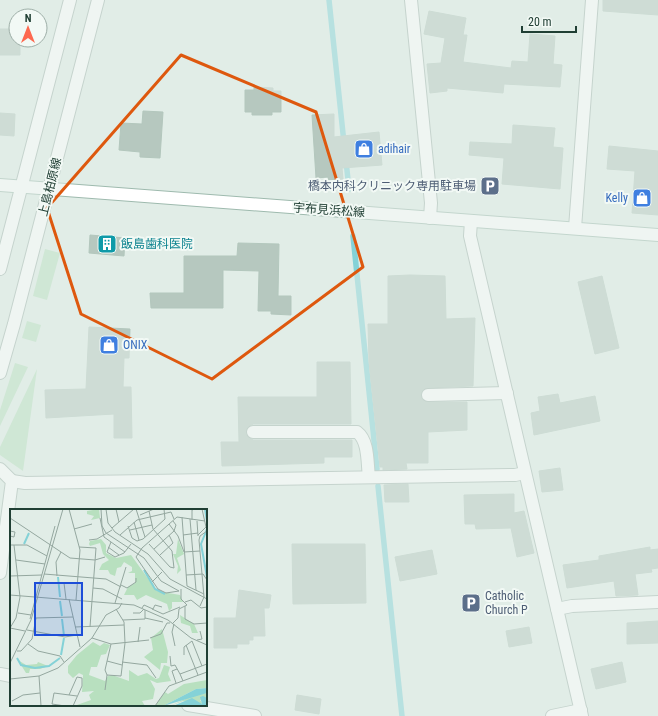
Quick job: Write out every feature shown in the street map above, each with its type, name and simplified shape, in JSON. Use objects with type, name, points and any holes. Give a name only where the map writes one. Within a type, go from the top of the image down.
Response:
[{"type":"street","points":[[0,269],[70,0]]},
{"type":"street","name":"上島柏原線","points":[[0,373],[50,188],[98,0]]},
{"type":"street","points":[[410,0],[431,203],[430,218]]},
{"type":"street","points":[[575,228],[592,0]]},
{"type":"street","name":"宇布見浜松線","points":[[0,185],[658,235]]},
{"type":"street","points":[[471,220],[470,236],[581,713],[552,716]]},
{"type":"street","points":[[428,395],[507,394]]},
{"type":"street","points":[[253,432],[357,432],[362,436],[365,442],[368,477]]},
{"type":"street","points":[[0,469],[12,481],[25,483],[515,475],[525,473]]},
{"type":"street","points":[[0,573],[12,481]]},
{"type":"street","points":[[557,609],[572,606],[658,602]]},
{"type":"street","points":[[0,674],[10,676]]},
{"type":"street","points":[[194,706],[256,716]]},
{"type":"highlighted area","points":[[181,55],[316,112],[363,267],[212,379],[81,314],[47,208]]},
{"type":"green space","points":[[45,249],[60,253],[47,300],[33,296]]},
{"type":"green space","points":[[27,321],[41,325],[36,342],[22,338]]},
{"type":"green space","points":[[15,363],[28,367],[0,426],[0,410]]},
{"type":"green space","points":[[37,369],[23,471],[0,455],[0,447]]},
{"type":"building","points":[[603,0],[658,0],[658,15],[603,11]]},
{"type":"building","points":[[429,11],[466,18],[463,35],[467,35],[463,62],[511,68],[512,61],[528,62],[530,34],[555,36],[553,64],[562,65],[560,87],[504,84],[503,93],[447,88],[447,91],[430,93],[427,64],[441,63],[445,38],[424,34]]},
{"type":"building","points":[[0,29],[8,29],[8,48],[20,48],[20,55],[0,55]]},
{"type":"building","points":[[254,87],[273,88],[273,91],[281,91],[281,112],[272,112],[272,115],[252,115],[252,112],[245,112],[245,90],[254,90]]},
{"type":"building","points":[[143,111],[163,112],[160,158],[140,157],[140,152],[119,150],[121,123],[142,124]]},
{"type":"building","points":[[0,113],[15,114],[14,136],[0,135]]},
{"type":"building","points":[[334,114],[334,137],[379,132],[382,165],[342,168],[343,179],[328,180],[328,177],[316,178],[312,115]]},
{"type":"building","points":[[513,125],[555,128],[553,147],[563,148],[560,189],[502,184],[504,158],[469,155],[470,142],[512,144]]},
{"type":"building","points":[[609,146],[658,151],[658,215],[632,213],[635,171],[607,169]]},
{"type":"building","name":"飯島歯科医院","points":[[90,235],[125,238],[124,256],[89,253]]},
{"type":"building","points":[[238,243],[279,244],[278,296],[291,296],[291,315],[271,314],[271,311],[258,311],[259,271],[223,270],[223,308],[151,308],[150,293],[184,293],[184,256],[237,256]]},
{"type":"building","points":[[388,276],[445,276],[446,319],[475,318],[473,386],[427,388],[422,391],[421,395],[422,399],[428,402],[467,402],[467,430],[428,432],[428,463],[406,463],[407,469],[383,470],[383,467],[380,467],[369,362],[368,324],[388,324]]},
{"type":"building","points":[[602,276],[619,348],[595,354],[578,282]]},
{"type":"building","points":[[89,327],[130,329],[129,358],[124,358],[123,387],[131,387],[132,438],[114,438],[114,414],[46,418],[45,390],[86,389]]},
{"type":"building","points":[[317,362],[350,362],[351,424],[253,424],[247,428],[246,435],[253,440],[352,440],[352,457],[324,457],[324,463],[222,466],[221,442],[239,442],[238,397],[317,397]]},
{"type":"building","points":[[558,394],[560,403],[595,396],[600,421],[534,435],[531,413],[540,411],[538,397]]},
{"type":"building","points":[[560,468],[563,490],[542,492],[539,471]]},
{"type":"building","points":[[408,484],[409,502],[385,502],[384,485]]},
{"type":"building","points":[[514,494],[514,513],[524,511],[534,553],[517,557],[511,528],[476,529],[475,524],[465,524],[464,495]]},
{"type":"building","points":[[292,544],[365,544],[366,603],[293,604]]},
{"type":"building","points":[[650,547],[650,550],[658,549],[658,568],[651,569],[652,572],[635,574],[638,595],[616,596],[614,581],[567,588],[563,565],[599,560],[599,556]]},
{"type":"building","points":[[432,550],[437,574],[400,581],[395,557]]},
{"type":"building","points":[[239,590],[271,595],[269,608],[264,608],[265,636],[253,636],[253,640],[249,640],[249,644],[237,644],[237,648],[214,648],[214,618],[236,618]]},
{"type":"building","points":[[658,621],[658,643],[627,644],[627,623]]},
{"type":"building","points":[[529,627],[532,643],[509,647],[506,631]]},
{"type":"building","points":[[622,662],[626,682],[596,689],[591,669]]},
{"type":"building","points":[[297,695],[321,699],[319,714],[295,710]]},
{"type":"waterway","points":[[329,0],[344,143]]},
{"type":"waterway","points":[[346,161],[349,189]]},
{"type":"waterway","points":[[353,236],[377,469]]},
{"type":"waterway","points":[[378,486],[402,716]]},
{"type":"place","name":"adihair","points":[[364,149]]},
{"type":"place","name":"橋本内科クリニック専用駐車場","points":[[490,186]]},
{"type":"place","name":"Kelly","points":[[642,198]]},
{"type":"place","name":"飯島歯科医院","points":[[107,244]]},
{"type":"place","name":"ONIX","points":[[109,345]]},
{"type":"place","name":"Catholic Church P","points":[[471,603]]}]
